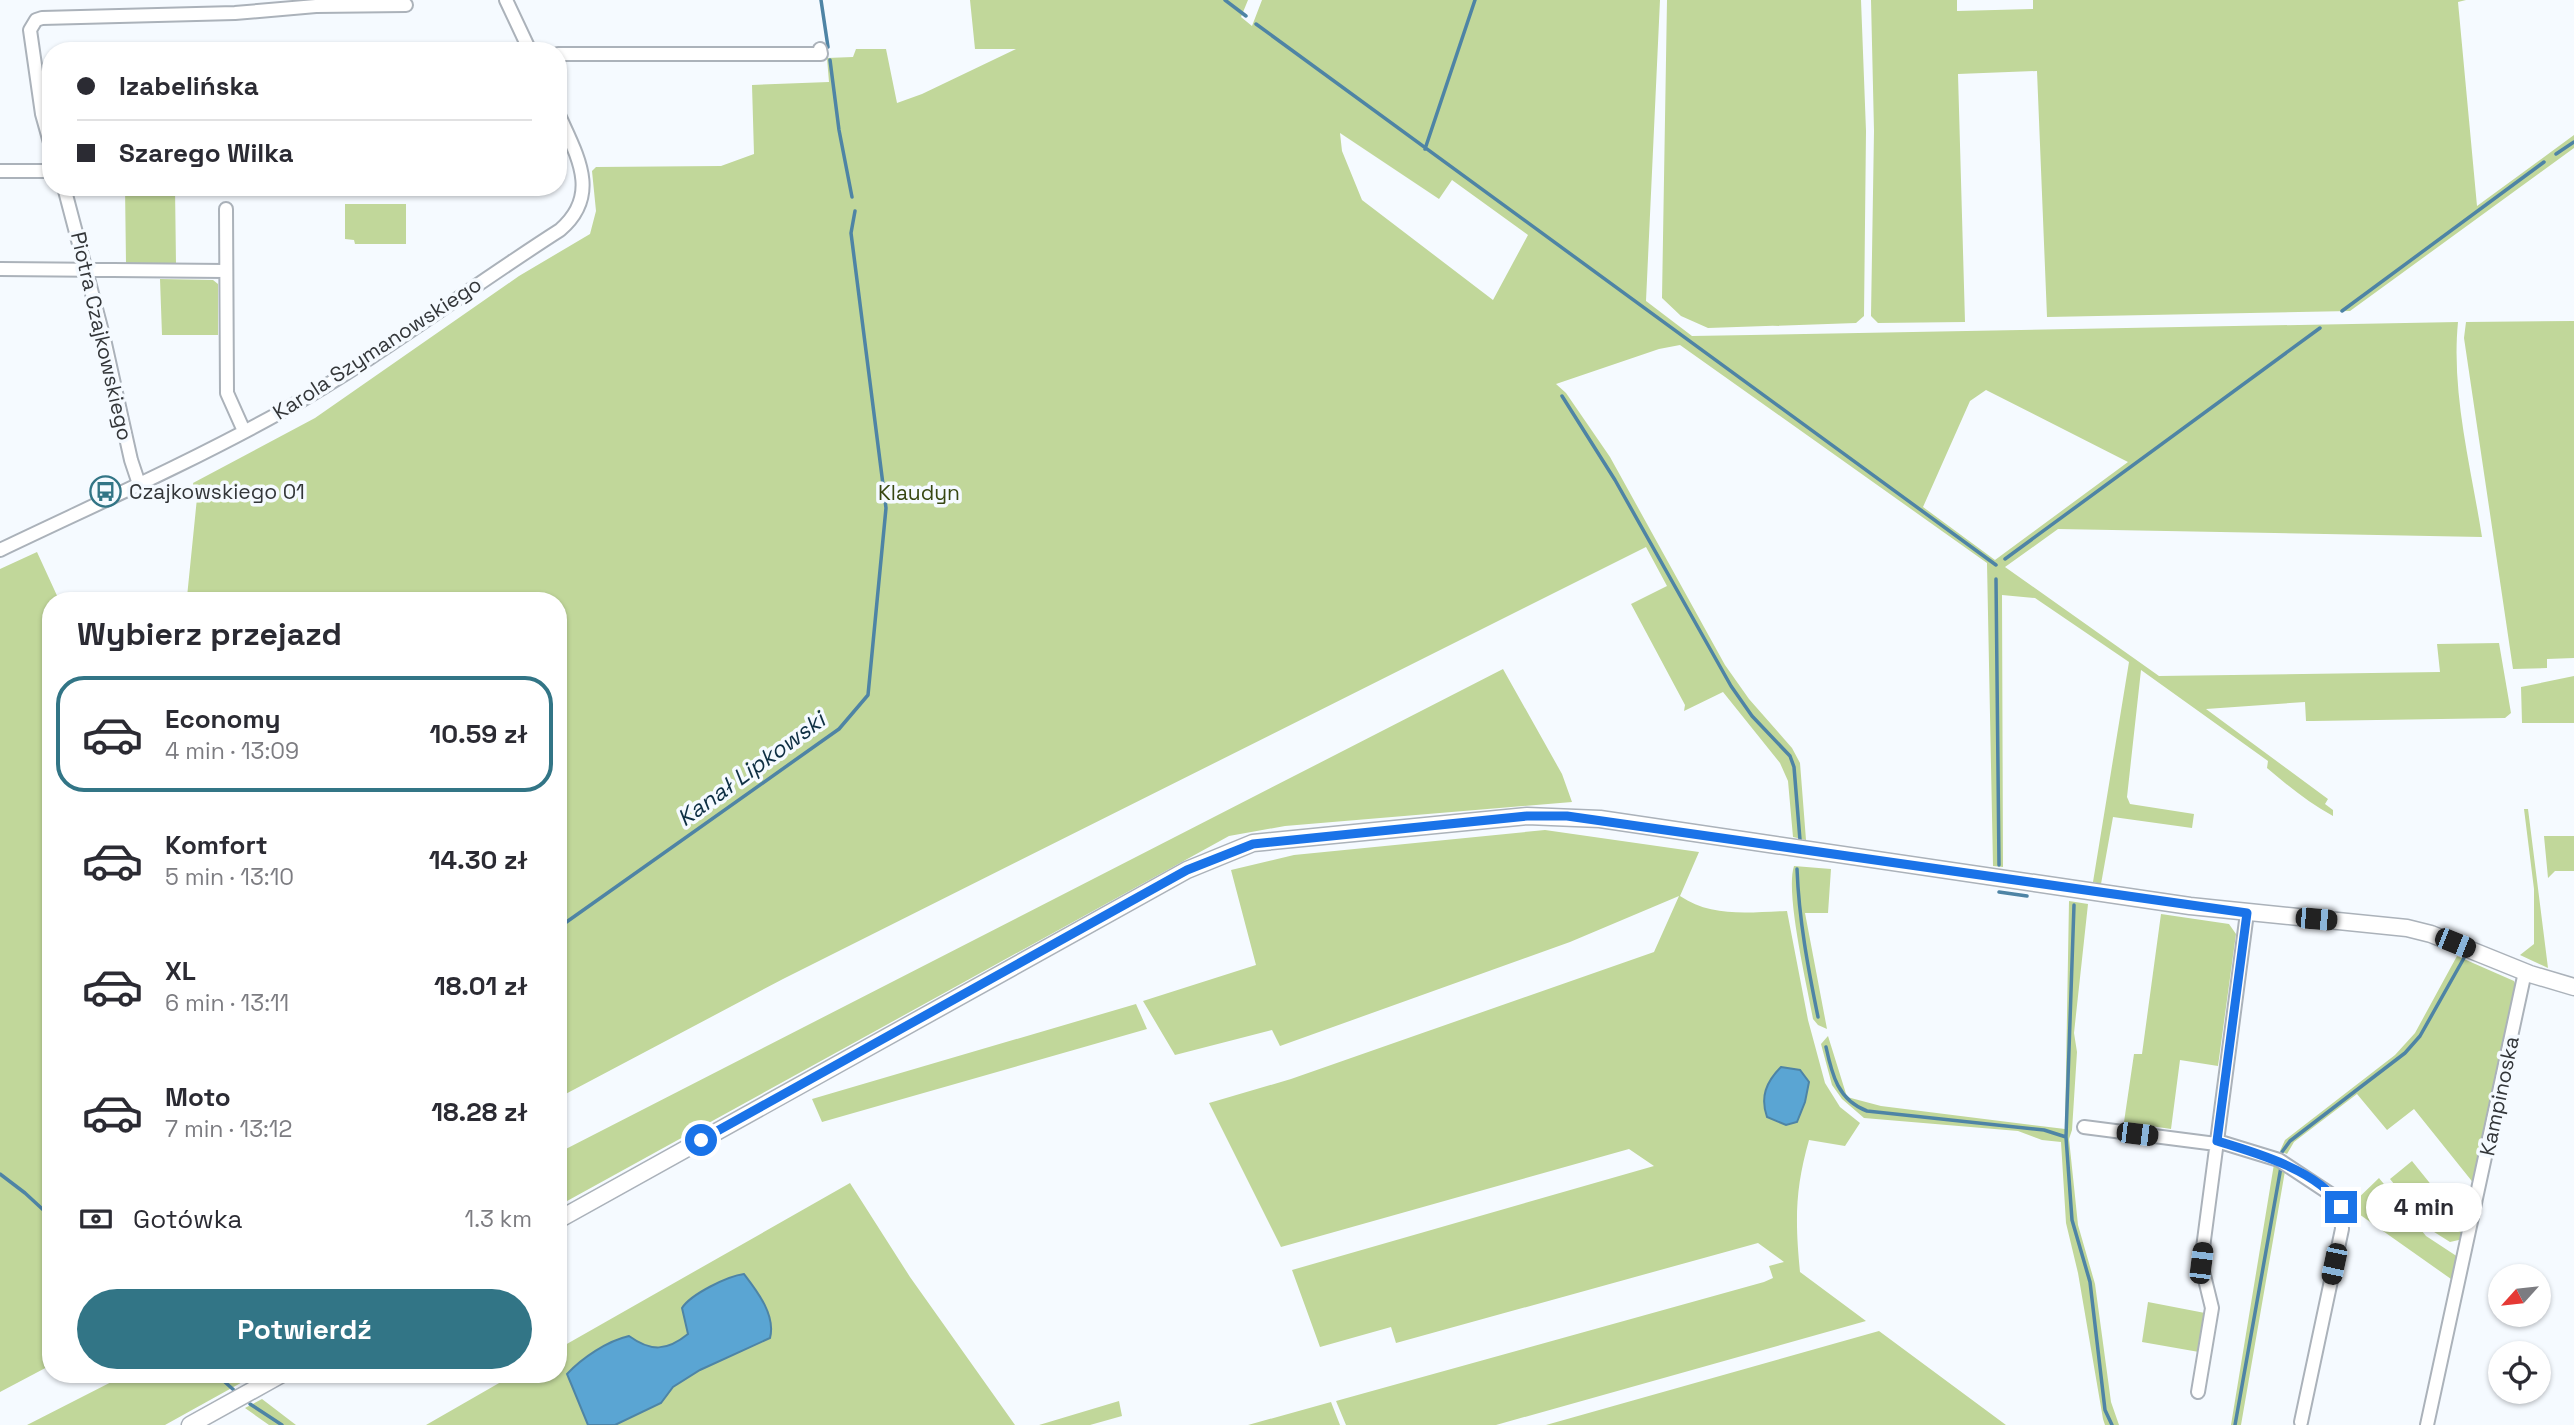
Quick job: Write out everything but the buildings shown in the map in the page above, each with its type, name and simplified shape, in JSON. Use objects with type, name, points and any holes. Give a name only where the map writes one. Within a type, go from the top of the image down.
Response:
[{"type":"street","points":[[506,0],[526,42]]},
{"type":"street","points":[[42,75],[30,30],[36,20],[47,17],[235,13],[316,6],[407,5]]},
{"type":"street","points":[[567,54],[821,54],[820,49]]},
{"type":"street","name":"Karola Szymanowskiego","points":[[0,550],[244,431],[354,369],[560,230],[570,221],[579,205],[583,180],[580,163],[567,133]]},
{"type":"street","points":[[0,171],[42,171]]},
{"type":"street","name":"Piotra Czajkowskiego","points":[[67,196],[139,484]]},
{"type":"street","points":[[226,209],[227,393],[244,431]]},
{"type":"street","points":[[0,269],[226,271]]},
{"type":"street","points":[[567,1215],[1187,870],[1253,844],[1527,816],[1567,816],[2247,913],[2421,930],[2525,972],[2574,987]]},
{"type":"street","points":[[2198,1392],[2213,1308],[2201,1263],[2247,913]]},
{"type":"street","name":"Kampinoska","points":[[2427,1425],[2525,972]]},
{"type":"street","points":[[2084,1127],[2217,1142],[2279,1160],[2332,1195],[2341,1207],[2342,1229],[2301,1422]]},
{"type":"street","points":[[190,1425],[266,1383]]},
{"type":"green space","name":"Klaudyn","points":[[970,0],[1248,0],[1241,17],[1252,26],[1262,0],[1660,0],[1646,301],[1692,336],[2458,322],[2457,376],[2460,403],[2482,537],[2058,529],[2005,567],[2159,676],[2440,672],[2437,644],[2499,643],[2511,713],[2505,718],[2306,721],[2305,702],[2206,709],[2328,799],[2325,804],[2333,810],[2333,816],[2275,775],[2267,768],[2268,761],[2141,670],[2127,797],[2130,804],[2194,814],[2192,828],[2113,817],[2101,884],[2093,882],[2129,662],[2035,598],[2002,595],[2003,867],[1993,866],[1987,563],[1680,345],[1659,349],[1556,384],[1566,393],[1610,457],[1725,665],[1749,699],[1792,748],[1800,763],[1806,840],[1793,837],[1788,781],[1780,763],[1723,692],[1684,711],[1685,705],[1631,604],[1667,586],[1646,547],[783,979],[567,1093],[567,592],[188,592],[197,498],[193,483],[315,418],[519,276],[590,234],[596,211],[592,171],[596,167],[721,166],[754,154],[752,85],[829,82],[827,58],[853,57],[856,49],[886,49],[897,103],[922,94],[1016,49],[975,49]],"holes":[[[1340,133],[1439,199],[1452,180],[1528,235],[1493,300],[1362,200],[1342,151]],[[1986,390],[2128,462],[1995,560],[1923,507],[1970,401]]]},
{"type":"green space","points":[[1667,0],[1861,0],[1866,131],[1864,316],[1856,323],[1708,328],[1681,316],[1662,298]]},
{"type":"green space","points":[[1871,0],[1957,0],[1957,11],[2033,9],[2033,0],[2466,0],[2458,2],[2477,206],[2574,135],[2574,148],[2350,311],[2047,317],[2037,71],[1958,74],[1965,322],[1878,323],[1871,316],[1874,131]]},
{"type":"green space","points":[[125,196],[175,196],[176,264],[126,263]]},
{"type":"green space","points":[[345,204],[406,204],[406,244],[355,244],[354,240],[345,239]]},
{"type":"green space","points":[[160,279],[213,280],[218,284],[218,335],[162,335]]},
{"type":"green space","points":[[2574,321],[2574,658],[2547,659],[2547,668],[2513,669],[2464,338],[2466,322]]},
{"type":"green space","points":[[37,552],[55,592],[42,592],[42,1370],[0,1392],[0,569]]},
{"type":"green space","points":[[1503,669],[1562,774],[1572,802],[1285,826],[1229,836],[567,1201],[567,1148]]},
{"type":"green space","points":[[2574,676],[2574,723],[2522,723],[2521,687]]},
{"type":"green space","points":[[2524,809],[2528,809],[2548,968],[2520,955],[2534,944],[2534,889]]},
{"type":"green space","points":[[1545,830],[1699,852],[1680,896],[1692,903],[1718,911],[1787,911],[1808,1020],[1825,1083],[1840,1107],[1860,1123],[1845,1146],[1809,1140],[1797,1205],[1800,1272],[1866,1321],[1496,1425],[1346,1425],[1336,1401],[1764,1282],[1773,1278],[1769,1266],[1784,1262],[1758,1243],[1396,1343],[1391,1327],[1320,1347],[1292,1270],[1654,1166],[1629,1149],[1281,1247],[1209,1103],[1291,1079],[1654,952],[1679,896],[1570,942],[1280,1046],[1272,1030],[1175,1055],[1143,1001],[1256,965],[1231,870],[1294,855]]},
{"type":"green space","points":[[2544,836],[2574,836],[2574,871],[2555,871],[2548,878]]},
{"type":"green space","points":[[1794,866],[1831,869],[1828,913],[1805,913],[1827,1029],[1813,1019],[1794,917]]},
{"type":"green space","points":[[2069,901],[2088,904],[2074,1033],[2077,1052],[2072,1130],[2069,1139],[2078,1225],[2095,1284],[2111,1402],[2119,1425],[2105,1425],[2103,1419],[2078,1273],[2066,1223],[2061,1142],[2042,1140],[2018,1131],[1864,1118],[1842,1099],[1832,1085],[1821,1044],[1828,1036],[1847,1097],[1881,1106],[2065,1129]]},
{"type":"green space","points":[[2161,914],[2229,924],[2236,934],[2218,1066],[2180,1060],[2171,1129],[2124,1122],[2134,1054],[2142,1054]]},
{"type":"green space","points":[[2457,956],[2514,981],[2518,990],[2475,1185],[2414,1109],[2387,1130],[2357,1094],[2294,1142],[2287,1154],[2280,1151],[2285,1140],[2395,1055],[2415,1033]]},
{"type":"green space","points":[[1136,1004],[1147,1029],[822,1122],[812,1099]]},
{"type":"green space","points":[[2412,1161],[2466,1228],[2463,1239],[2450,1242],[2431,1230],[2390,1179]]},
{"type":"green space","points":[[2274,1164],[2285,1171],[2241,1425],[2231,1425]]},
{"type":"green space","points":[[2379,1178],[2426,1236],[2458,1257],[2451,1279],[2349,1207]]},
{"type":"green space","points":[[850,1183],[910,1277],[1015,1425],[426,1425],[499,1383],[567,1383],[567,1344]]},
{"type":"green space","points":[[2148,1302],[2205,1313],[2199,1352],[2142,1342]]},
{"type":"green space","points":[[1879,1331],[2006,1425],[1546,1425]]},
{"type":"green space","points":[[109,1383],[241,1383],[165,1425],[27,1425]]},
{"type":"green space","points":[[262,1399],[296,1425],[269,1425],[245,1408]]},
{"type":"green space","points":[[1119,1401],[1122,1416],[1090,1425],[1039,1425]]},
{"type":"green space","points":[[1331,1402],[1340,1425],[1248,1425]]},
{"type":"water","points":[[1781,1067],[1800,1070],[1809,1082],[1797,1122],[1786,1125],[1767,1117],[1764,1103],[1768,1084]]},
{"type":"water","points":[[744,1274],[768,1312],[770,1338],[700,1370],[673,1387],[661,1403],[615,1425],[588,1425],[567,1374],[573,1368],[604,1346],[629,1336],[652,1347],[673,1344],[688,1334],[682,1308],[693,1297],[710,1286]]},
{"type":"waterway","name":"Kanał Lipkowski","points":[[821,0],[828,47]]},
{"type":"waterway","points":[[1225,0],[1246,16]]},
{"type":"waterway","points":[[1425,149],[1475,0]]},
{"type":"waterway","points":[[1256,24],[1996,565]]},
{"type":"waterway","name":"Kanał Lipkowski","points":[[830,60],[839,130],[852,197]]},
{"type":"waterway","points":[[2556,154],[2574,142]]},
{"type":"waterway","points":[[2342,311],[2544,162]]},
{"type":"waterway","name":"Kanał Lipkowski","points":[[567,922],[839,729],[868,695],[886,508],[851,233],[855,211]]},
{"type":"waterway","points":[[2005,559],[2320,328]]},
{"type":"waterway","points":[[1562,396],[1615,480],[1731,686],[1752,716],[1790,756],[1794,767],[1800,840]]},
{"type":"waterway","points":[[1996,579],[1999,865]]},
{"type":"waterway","points":[[1797,869],[1804,944],[1818,1017]]},
{"type":"waterway","points":[[1999,892],[2027,896]]},
{"type":"waterway","points":[[2074,905],[2066,1137],[2072,1220],[2090,1282],[2105,1410],[2112,1425]]},
{"type":"waterway","points":[[2282,1152],[2290,1141],[2405,1053],[2420,1036],[2464,958]]},
{"type":"waterway","points":[[1826,1047],[1834,1077],[1843,1093],[1867,1111],[2044,1130],[2066,1137]]},
{"type":"waterway","points":[[2235,1425],[2281,1167]]},
{"type":"waterway","points":[[0,1174],[42,1209]]},
{"type":"waterway","points":[[226,1383],[236,1392]]},
{"type":"waterway","points":[[250,1404],[282,1425]]},
{"type":"place","name":"Czajkowskiego 01","points":[[106,491]]},
{"type":"route","points":[[701,1140],[1187,870],[1253,844],[1527,816],[1567,816],[2247,913],[2217,1141],[2279,1160],[2332,1195],[2341,1207]]}]
